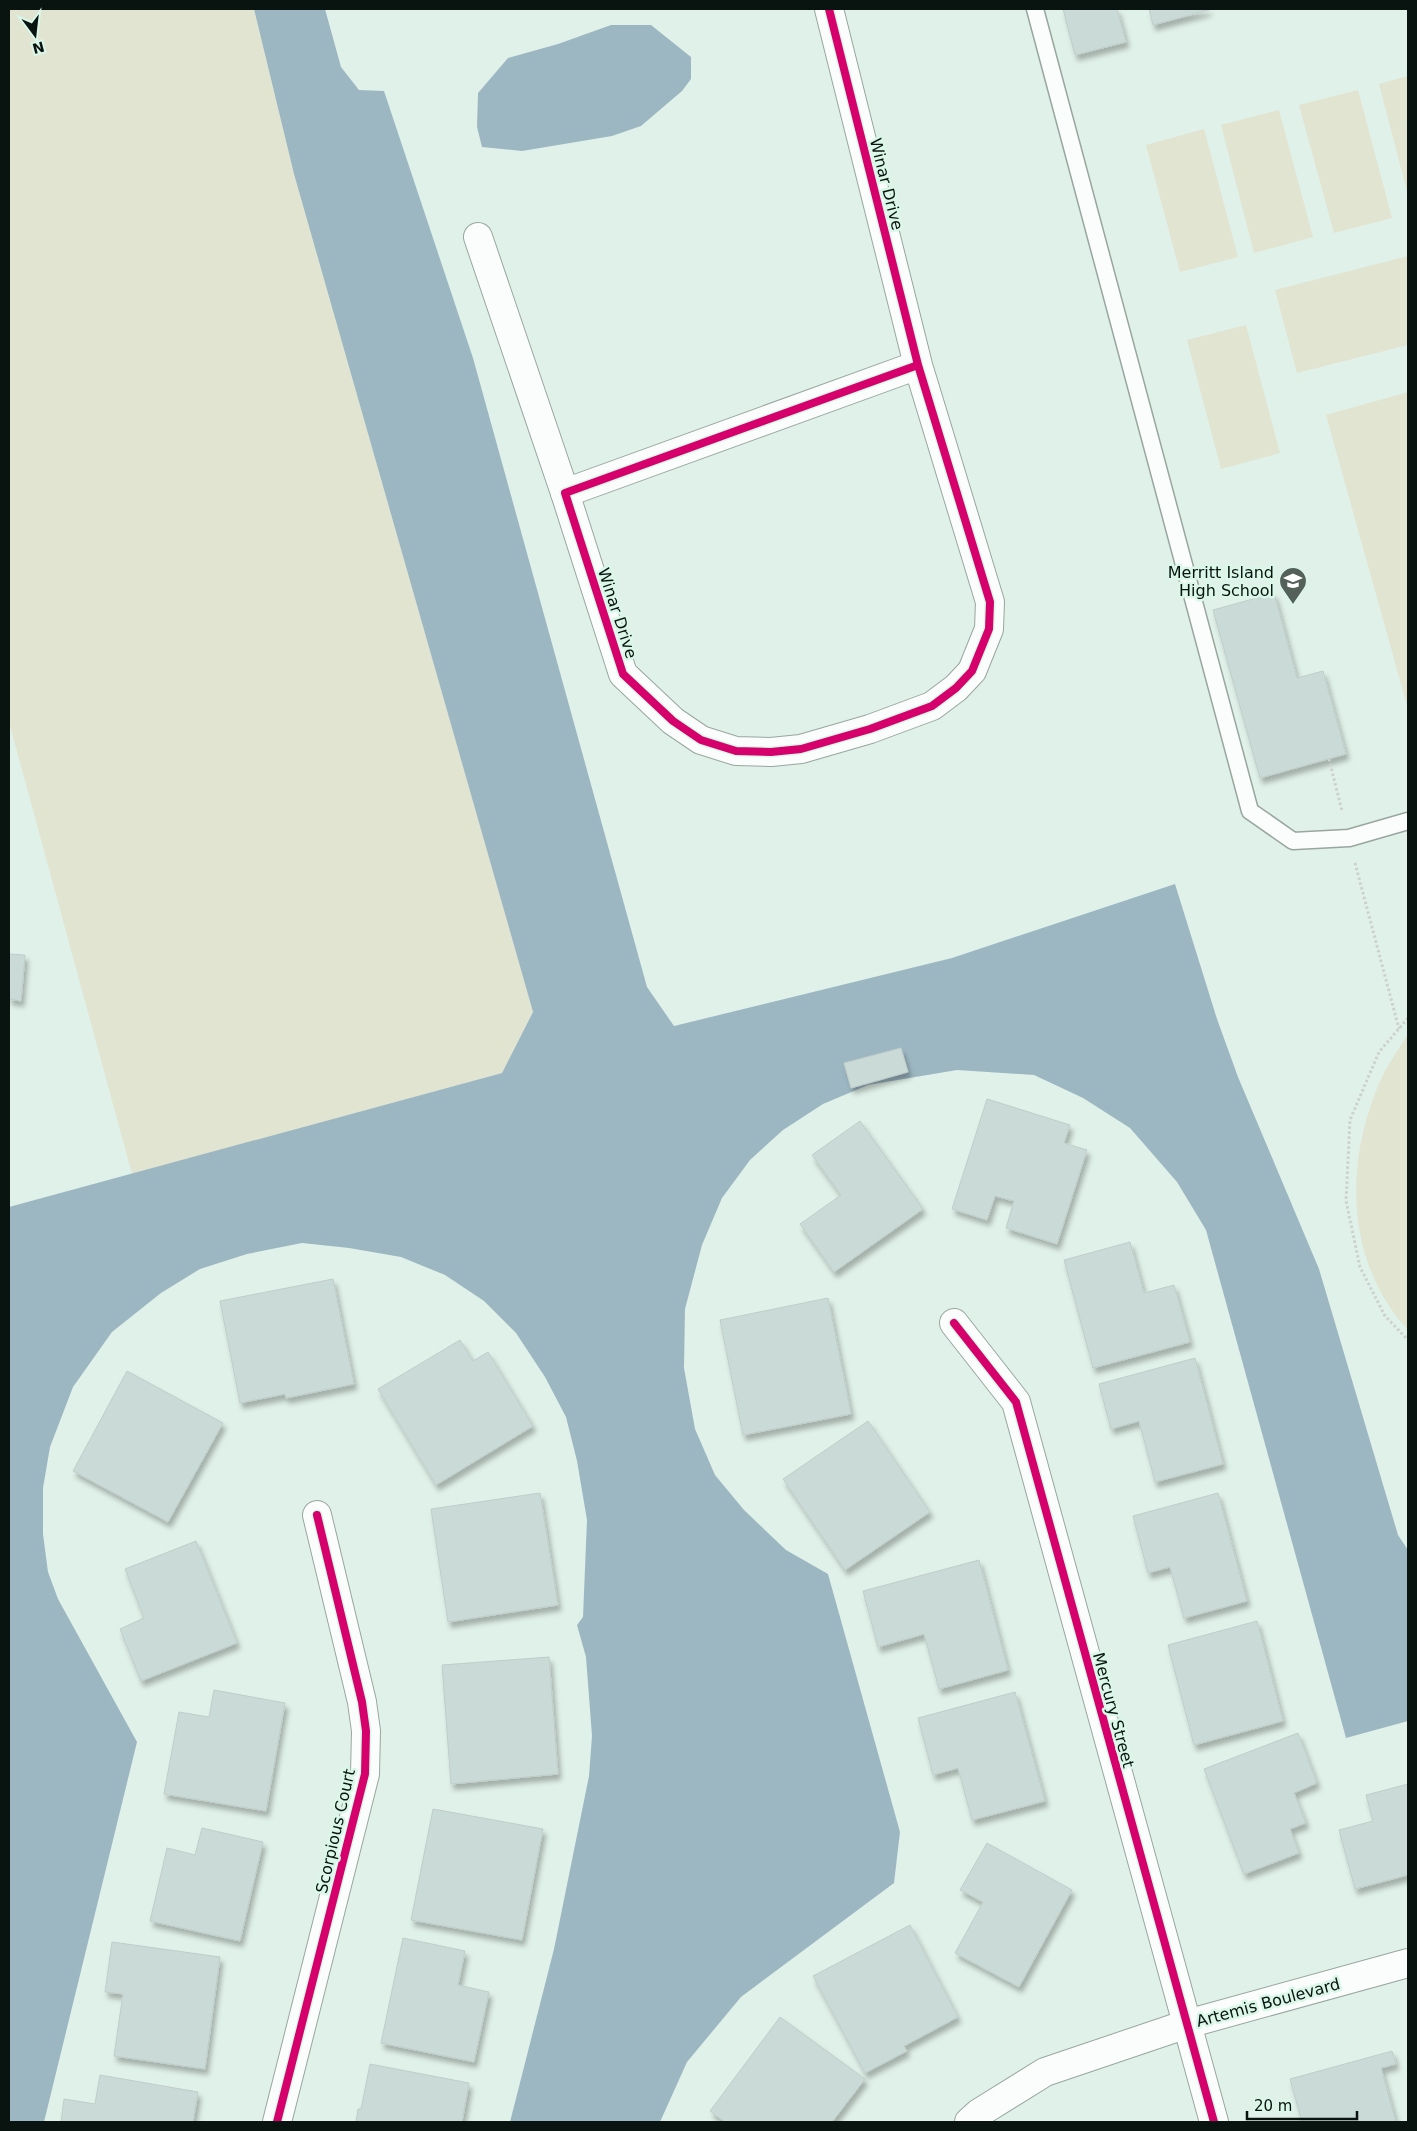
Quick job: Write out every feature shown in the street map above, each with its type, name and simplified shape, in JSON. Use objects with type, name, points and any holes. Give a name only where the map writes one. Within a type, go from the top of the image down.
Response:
[{"type":"street","name":"Winar Drive","points":[[478,238],[565,493],[623,674],[673,721],[701,740],[736,751],[771,752],[801,749],[870,729],[932,706],[956,688],[972,671],[989,629],[990,602],[918,365],[829,9]]},
{"type":"street","points":[[565,493],[918,365]]},
{"type":"street","name":"Mercury Street","points":[[954,1323],[1016,1402],[1214,2122]]},
{"type":"street","name":"Scorpious Court","points":[[277,2122],[365,1774],[366,1731],[362,1702],[317,1515]]},
{"type":"street","name":"Artemis Boulevard","points":[[969,2122],[979,2113],[1045,2072],[1187,2024],[1408,1963]]},
{"type":"lane","points":[[1035,9],[1250,811],[1293,841],[1349,838],[1408,821]]},
{"type":"path","points":[[1328,759],[1399,1030]]},
{"type":"path","points":[[1408,1018],[1379,1052],[1350,1120],[1346,1201],[1360,1267],[1385,1316],[1408,1340]]},
{"type":"green space","points":[[9,9],[254,9],[294,174],[533,1012],[502,1073],[132,1174],[9,722]]},
{"type":"green space","points":[[1408,76],[1408,195],[1379,84]]},
{"type":"green space","points":[[1358,90],[1392,218],[1334,233],[1299,105]]},
{"type":"green space","points":[[1279,110],[1313,237],[1254,253],[1221,125]]},
{"type":"green space","points":[[1204,129],[1238,257],[1180,272],[1146,145]]},
{"type":"green space","points":[[1408,256],[1408,345],[1297,373],[1275,290]]},
{"type":"green space","points":[[1246,325],[1280,453],[1221,469],[1187,340]]},
{"type":"green space","points":[[1408,392],[1408,709],[1326,415]]},
{"type":"green space","points":[[1408,1034],[1408,1330],[1387,1302],[1371,1272],[1361,1239],[1357,1206],[1357,1172],[1362,1138],[1371,1105],[1384,1073]]},
{"type":"water","points":[[254,9],[325,9],[341,67],[359,90],[384,91],[473,358],[647,987],[674,1026],[952,958],[1175,884],[1217,1019],[1238,1077],[1319,1269],[1398,1535],[1408,1550],[1408,1721],[1346,1738],[1206,1230],[1177,1182],[1130,1128],[1083,1098],[1034,1075],[957,1070],[868,1085],[823,1104],[783,1130],[750,1160],[722,1198],[702,1245],[685,1309],[684,1368],[695,1429],[715,1475],[744,1510],[786,1550],[828,1574],[900,1832],[894,1883],[741,1997],[687,2062],[660,2122],[510,2122],[554,1949],[589,1776],[592,1736],[586,1657],[577,1625],[583,1617],[587,1520],[577,1461],[566,1417],[545,1377],[516,1333],[484,1301],[445,1275],[401,1257],[349,1248],[302,1243],[247,1254],[200,1269],[161,1293],[112,1332],[73,1387],[50,1447],[43,1488],[43,1534],[48,1572],[58,1599],[137,1742],[44,2122],[9,2122],[9,1207],[502,1073],[533,1012],[294,174]]},
{"type":"water","points":[[611,25],[651,25],[691,57],[691,79],[682,91],[641,126],[612,136],[522,151],[482,147],[477,127],[478,93],[508,58],[558,44]]},
{"type":"building","points":[[1063,9],[1117,9],[1126,42],[1075,55]]},
{"type":"building","points":[[1149,9],[1208,9],[1209,10],[1153,25]]},
{"type":"building","points":[[1274,593],[1297,678],[1323,671],[1346,754],[1260,778],[1213,610]]},
{"type":"building","points":[[9,954],[25,955],[21,1001],[9,999]]},
{"type":"building","points":[[901,1048],[908,1072],[851,1088],[844,1063]]},
{"type":"building","points":[[987,1099],[1070,1125],[1064,1143],[1087,1150],[1057,1244],[1006,1228],[1014,1201],[995,1196],[987,1220],[952,1209]]},
{"type":"building","points":[[860,1121],[923,1209],[834,1272],[800,1224],[841,1195],[812,1155]]},
{"type":"building","points":[[1130,1242],[1144,1293],[1174,1285],[1190,1342],[1093,1368],[1064,1260]]},
{"type":"building","points":[[333,1279],[354,1384],[286,1398],[285,1394],[240,1403],[220,1301]]},
{"type":"building","points":[[828,1298],[851,1414],[743,1435],[720,1320]]},
{"type":"building","points":[[460,1340],[473,1361],[488,1352],[533,1426],[436,1485],[378,1389]]},
{"type":"building","points":[[1195,1358],[1223,1464],[1155,1482],[1139,1421],[1111,1429],[1099,1384]]},
{"type":"building","points":[[127,1371],[223,1423],[168,1522],[73,1471]]},
{"type":"building","points":[[868,1421],[930,1512],[845,1570],[783,1479]]},
{"type":"building","points":[[540,1493],[558,1605],[448,1622],[431,1509]]},
{"type":"building","points":[[1218,1493],[1247,1601],[1184,1618],[1170,1567],[1148,1573],[1133,1516]]},
{"type":"building","points":[[196,1541],[237,1643],[141,1681],[120,1629],[144,1618],[125,1569]]},
{"type":"building","points":[[979,1560],[1008,1670],[939,1689],[924,1634],[878,1647],[863,1591]]},
{"type":"building","points":[[1257,1621],[1283,1721],[1194,1745],[1168,1645]]},
{"type":"building","points":[[549,1657],[558,1774],[451,1784],[442,1665]]},
{"type":"building","points":[[214,1690],[285,1703],[266,1811],[164,1794],[179,1712],[209,1717]]},
{"type":"building","points":[[1015,1692],[1045,1801],[972,1820],[958,1768],[933,1775],[918,1718]]},
{"type":"building","points":[[1298,1733],[1317,1783],[1294,1793],[1306,1823],[1290,1829],[1299,1853],[1244,1874],[1204,1769]]},
{"type":"building","points":[[1408,1784],[1408,1875],[1355,1889],[1339,1830],[1373,1821],[1366,1795]]},
{"type":"building","points":[[433,1809],[543,1829],[522,1940],[411,1920]]},
{"type":"building","points":[[202,1828],[263,1842],[240,1941],[150,1921],[167,1848],[195,1855]]},
{"type":"building","points":[[987,1843],[1072,1890],[1019,1987],[955,1953],[983,1902],[960,1890]]},
{"type":"building","points":[[910,1925],[958,2017],[904,2046],[907,2051],[865,2073],[813,1976]]},
{"type":"building","points":[[403,1938],[465,1951],[458,1985],[489,1992],[474,2062],[381,2043]]},
{"type":"building","points":[[112,1942],[220,1957],[205,2069],[114,2056],[123,1994],[105,1992]]},
{"type":"building","points":[[780,2017],[865,2079],[832,2122],[725,2122],[710,2111]]},
{"type":"building","points":[[1392,2051],[1396,2064],[1381,2068],[1396,2122],[1302,2122],[1290,2079]]},
{"type":"building","points":[[370,2064],[469,2083],[462,2122],[356,2122],[358,2109],[361,2109]]},
{"type":"building","points":[[100,2075],[198,2092],[193,2122],[61,2122],[64,2099],[95,2104]]},
{"type":"cycle path","points":[[829,9],[918,365],[565,493],[623,674],[673,721],[701,740],[736,751],[771,752],[801,749],[870,729],[932,706],[956,688],[972,671],[989,629],[990,602],[918,365]]},
{"type":"cycle path","points":[[954,1323],[1016,1402],[1214,2122]]},
{"type":"cycle path","points":[[277,2122],[365,1774],[366,1731],[362,1702],[317,1515]]},
{"type":"place","name":"Merritt Island High School","points":[[1293,605]]}]
